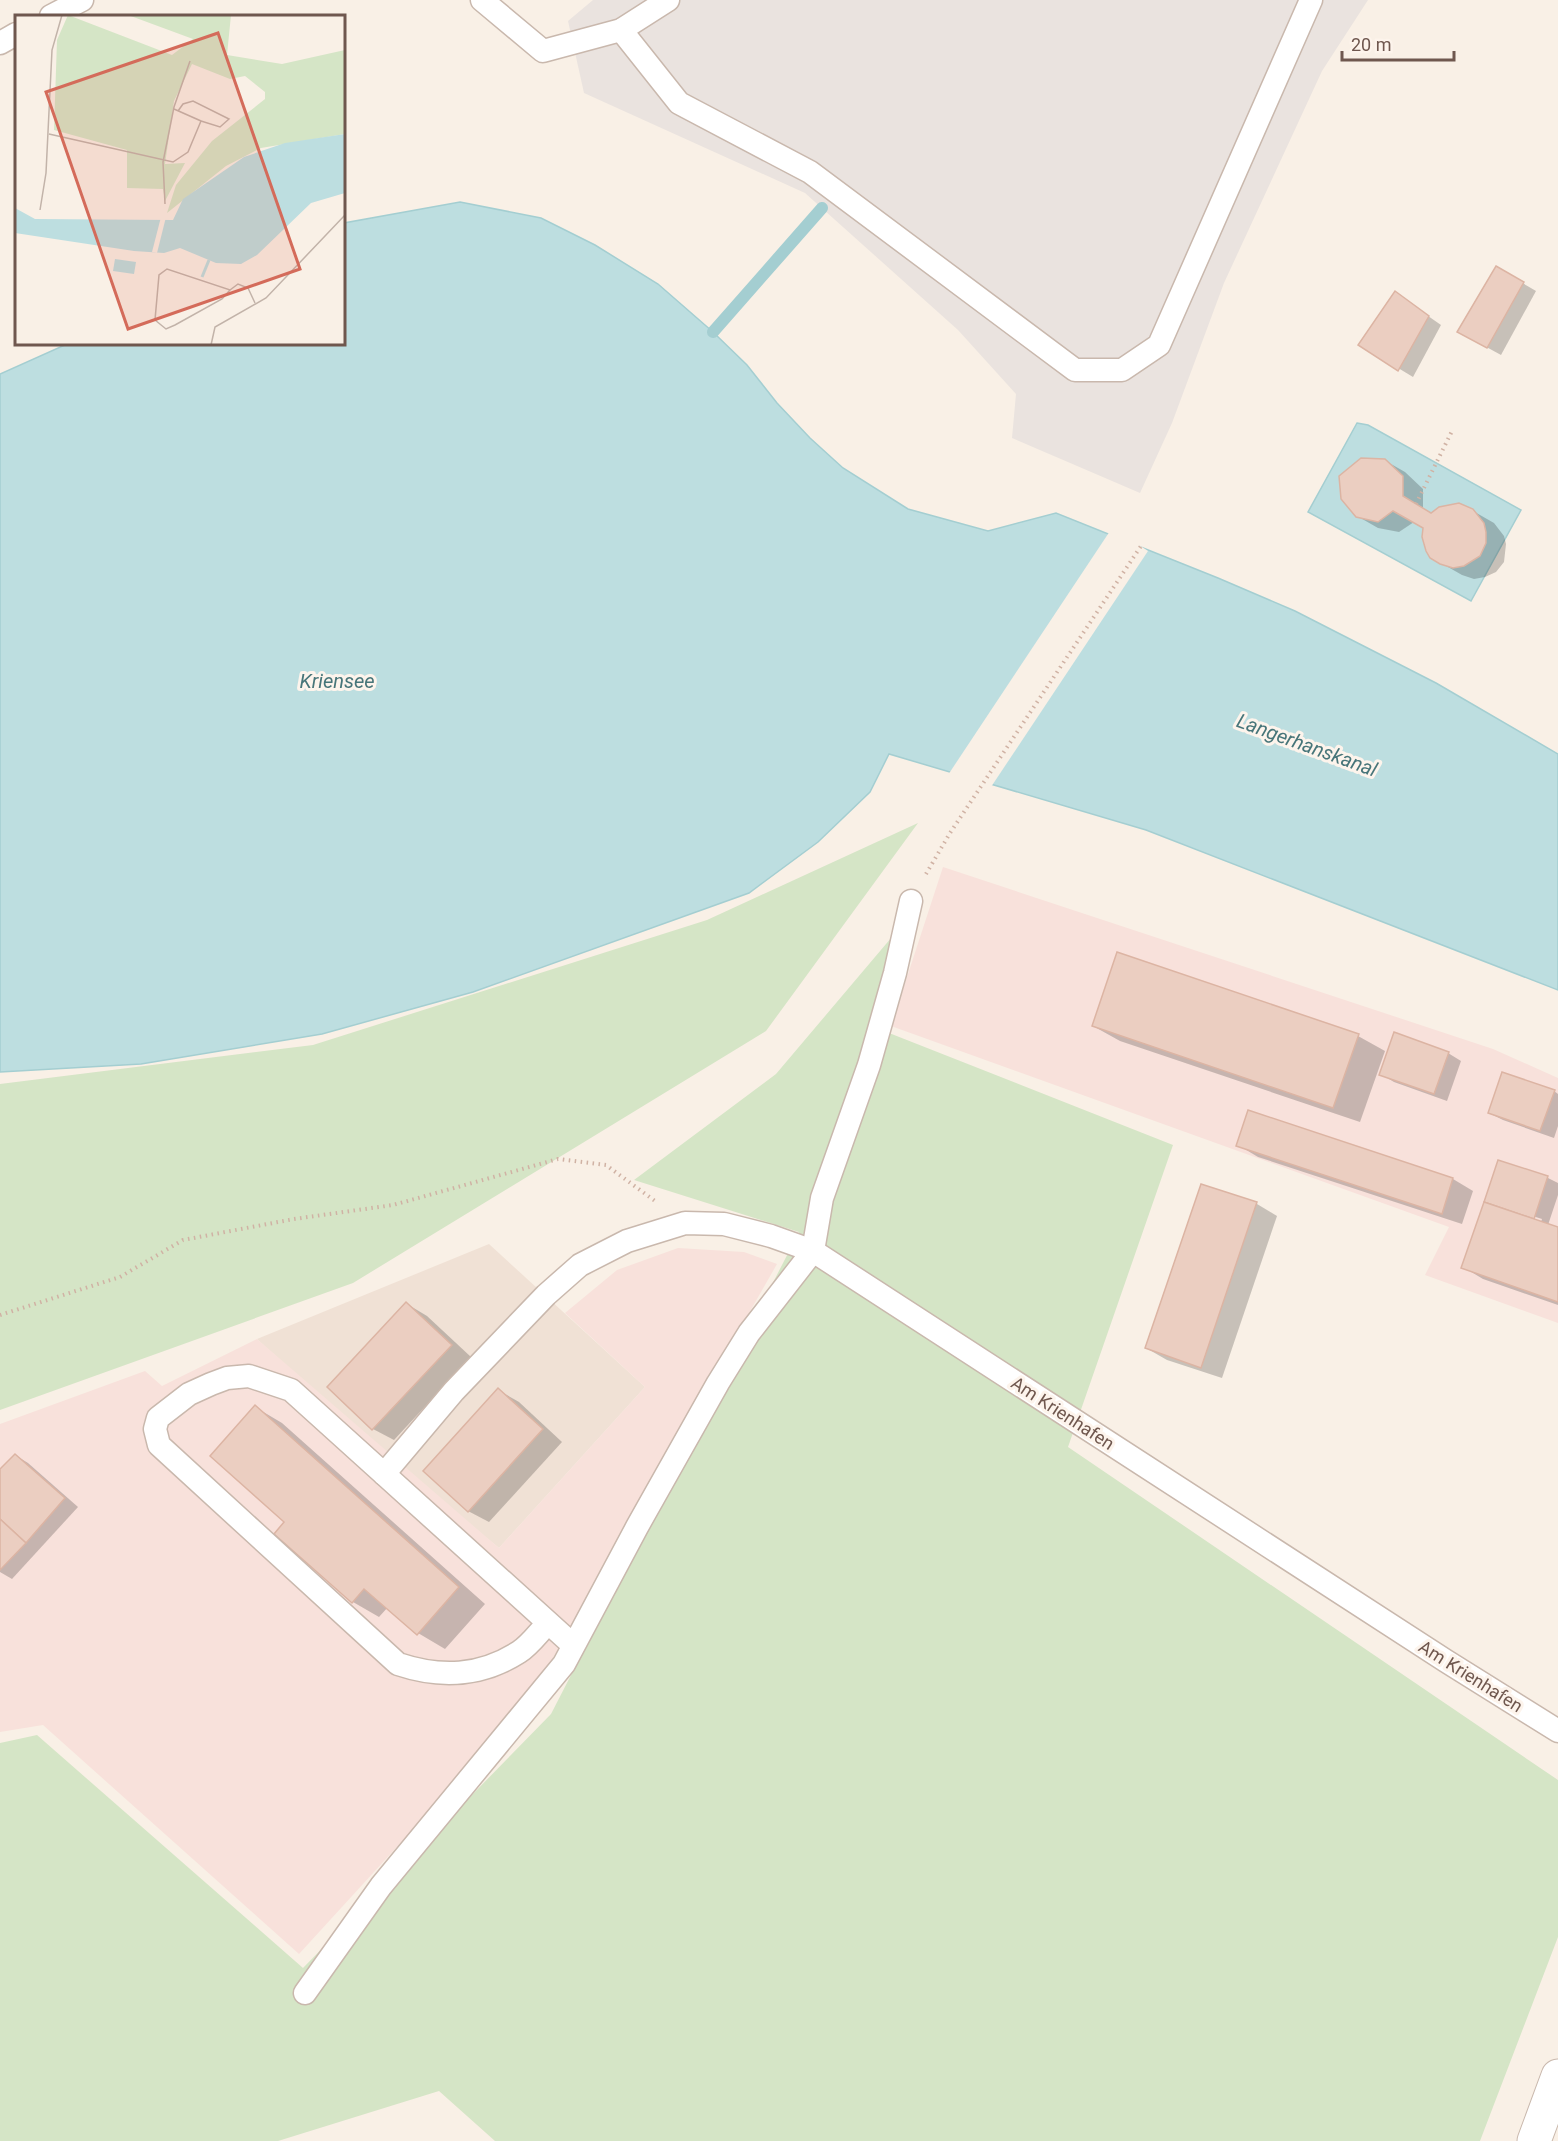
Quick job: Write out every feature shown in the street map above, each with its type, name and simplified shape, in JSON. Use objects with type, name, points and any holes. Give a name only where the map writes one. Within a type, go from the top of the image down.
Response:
[{"type":"street","points":[[1534,2141],[1558,2076]]},
{"type":"lane","points":[[53,15],[82,0]]},
{"type":"lane","points":[[482,0],[543,51],[621,30],[668,0]]},
{"type":"lane","points":[[621,30],[679,103],[810,172],[1076,370],[1122,370],[1159,345],[1311,0]]},
{"type":"lane","points":[[0,43],[15,35]]},
{"type":"lane","points":[[305,1993],[381,1886],[564,1664],[718,1383],[749,1333],[813,1251],[822,1198],[869,1065],[895,973],[911,901]]},
{"type":"lane","name":"Am Krienhafen","points":[[384,1474],[454,1391],[546,1295],[580,1265],[627,1241],[685,1223],[724,1224],[771,1236],[813,1251],[1436,1655],[1558,1731]]},
{"type":"lane","points":[[548,1623],[520,1652],[487,1667],[459,1673],[423,1672],[398,1664],[159,1445],[155,1429],[158,1418],[189,1394],[227,1378],[249,1376],[291,1390],[573,1645]]},
{"type":"path","points":[[1416,504],[1452,431]]},
{"type":"path","points":[[911,901],[950,833],[1141,546]]},
{"type":"path","points":[[0,1315],[120,1277],[183,1240],[294,1219],[393,1205],[558,1159],[606,1165],[685,1223]]},
{"type":"shaded area","points":[[593,0],[1368,0],[1322,71],[1224,283],[1172,423],[1140,493],[1012,438],[1016,394],[958,330],[805,193],[584,93],[568,21]]},
{"type":"shaded area","points":[[943,867],[1493,1049],[1558,1078],[1558,1323],[1425,1275],[1449,1227],[891,1026]]},
{"type":"shaded area","points":[[489,1244],[645,1387],[499,1548],[363,1436],[257,1339]]},
{"type":"shaded area","points":[[678,1248],[744,1252],[777,1264],[546,1670],[512,1721],[299,1954],[43,1725],[0,1732],[0,1424],[145,1371],[162,1386],[257,1339],[499,1548],[645,1387],[565,1313],[617,1270]]},
{"type":"green space","points":[[918,823],[766,1031],[353,1283],[0,1410],[0,1084],[313,1045],[707,920]]},
{"type":"green space","points":[[897,931],[884,1031],[1173,1145],[1068,1447],[1558,1780],[1558,1937],[1480,2141],[495,2141],[439,2091],[278,2141],[0,2141],[0,1743],[37,1735],[303,1968],[551,1714],[799,1232],[634,1180],[776,1074]]},
{"type":"water","name":"Kriensee","points":[[460,202],[541,218],[595,245],[658,284],[747,365],[777,403],[843,468],[908,509],[988,531],[1056,513],[1295,611],[1436,683],[1558,754],[1558,990],[1146,830],[889,754],[870,792],[818,842],[749,893],[473,992],[322,1034],[141,1064],[0,1072],[0,374],[65,345],[345,345],[345,223]]},
{"type":"water","points":[[1357,423],[1368,425],[1521,510],[1471,601],[1308,512]]},
{"type":"pier","points":[[1110,531],[1130,539],[1148,551],[991,787],[948,775]]},
{"type":"building","points":[[1496,266],[1524,282],[1487,348],[1457,332]]},
{"type":"building","points":[[1395,291],[1429,316],[1398,371],[1358,345]]},
{"type":"building","points":[[1361,458],[1385,459],[1403,476],[1403,496],[1431,513],[1439,507],[1459,503],[1473,509],[1484,523],[1486,532],[1486,543],[1480,556],[1464,566],[1453,568],[1440,564],[1430,558],[1426,551],[1422,537],[1423,528],[1393,511],[1378,522],[1356,517],[1341,499],[1339,476]]},
{"type":"building","points":[[1117,952],[1359,1034],[1333,1108],[1092,1026]]},
{"type":"building","points":[[1394,1032],[1449,1052],[1434,1094],[1379,1075]]},
{"type":"building","points":[[1502,1072],[1555,1090],[1540,1131],[1488,1113]]},
{"type":"building","points":[[1248,1110],[1453,1178],[1442,1214],[1236,1146]]},
{"type":"building","points":[[1498,1160],[1548,1176],[1534,1219],[1484,1202]]},
{"type":"building","points":[[1201,1184],[1257,1202],[1201,1368],[1145,1348]]},
{"type":"building","points":[[1484,1202],[1558,1227],[1558,1302],[1461,1268]]},
{"type":"building","points":[[406,1302],[452,1345],[372,1430],[327,1387]]},
{"type":"building","points":[[498,1388],[543,1429],[468,1512],[423,1471]]},
{"type":"building","points":[[255,1405],[459,1587],[417,1635],[364,1589],[352,1603],[274,1534],[284,1522],[210,1456]]},
{"type":"building","points":[[15,1454],[65,1498],[26,1543],[0,1519],[0,1469]]},
{"type":"building","points":[[0,1519],[26,1543],[0,1570]]},
{"type":"waterway","points":[[713,332],[822,208]]},
{"type":"water label","name":"Langerhanskanal","points":[[1307,745]]}]
